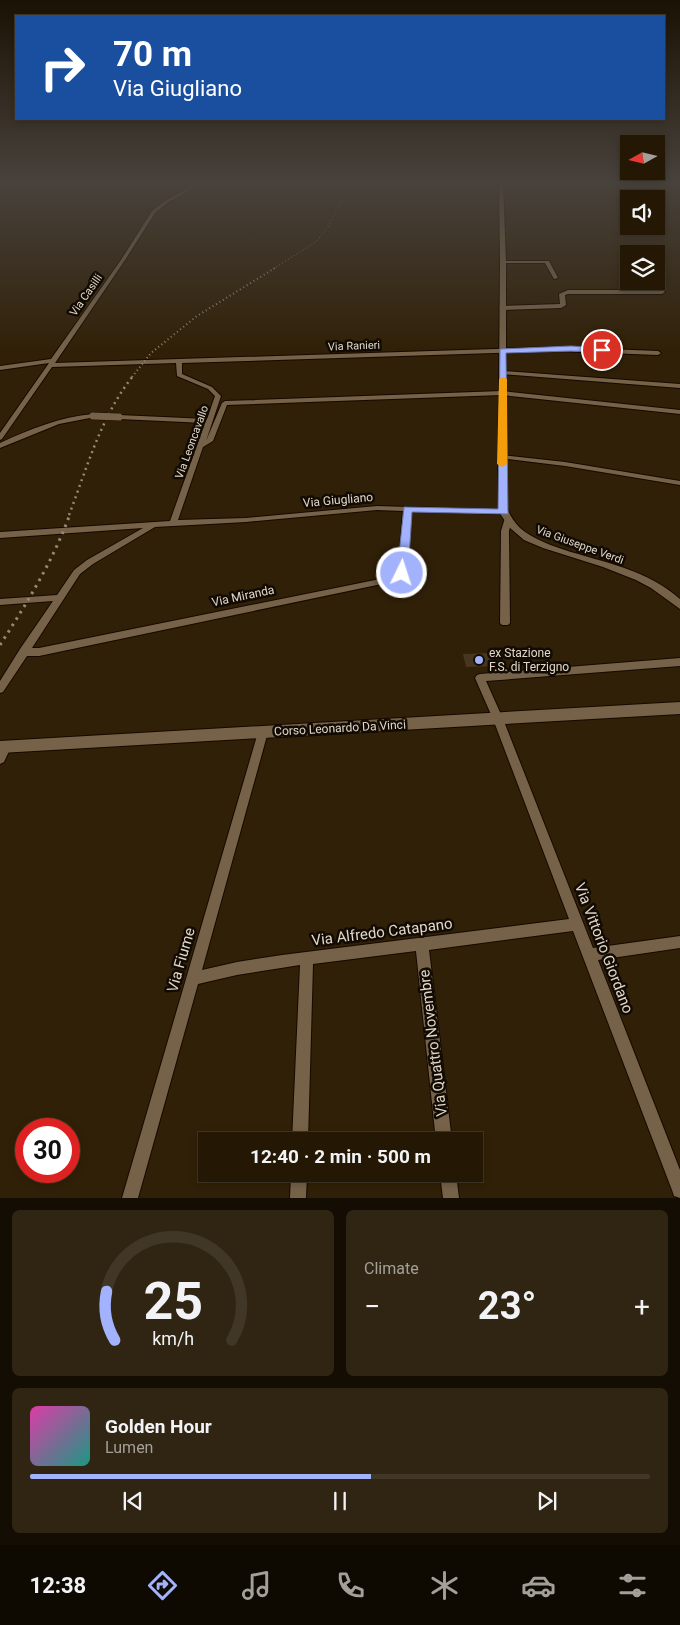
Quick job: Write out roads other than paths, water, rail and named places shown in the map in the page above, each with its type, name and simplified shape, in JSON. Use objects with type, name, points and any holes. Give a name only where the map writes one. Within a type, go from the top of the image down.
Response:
[{"type":"main road","name":"Corso Leonardo Da Vinci","points":[[2,751],[263,732],[680,708]]},
{"type":"street","name":"Via Casilli","points":[[0,438],[136,239]]},
{"type":"street","points":[[502,239],[502,505],[506,516],[504,624]]},
{"type":"street","points":[[503,262],[547,262],[556,278]]},
{"type":"street","points":[[502,308],[561,306],[563,305],[562,294],[568,292],[662,292]]},
{"type":"street","name":"Via Ranieri","points":[[0,368],[52,363],[178,362],[571,348],[658,354]]},
{"type":"street","name":"Via Leoncavallo","points":[[173,522],[218,396],[210,388],[179,375],[178,362]]},
{"type":"street","points":[[503,373],[680,386]]},
{"type":"street","points":[[200,446],[210,441],[226,404],[502,394],[680,412]]},
{"type":"street","points":[[0,446],[69,418],[93,416],[210,421]]},
{"type":"street","points":[[502,457],[565,464],[680,483]]},
{"type":"street","name":"Via Giugliano","points":[[0,535],[154,525],[173,522],[246,520],[377,508],[506,516]]},
{"type":"street","name":"Via Miranda","points":[[23,652],[39,652],[398,578],[402,573],[407,509]]},
{"type":"street","name":"Via Giuseppe Verdi","points":[[506,516],[512,526],[532,540],[643,579],[662,590],[680,605]]},
{"type":"street","points":[[2,685],[70,580],[84,566],[154,525]]},
{"type":"street","points":[[0,602],[58,598]]},
{"type":"street","name":"Via Vittorio Giordano","points":[[680,662],[480,678],[498,718],[680,1190]]},
{"type":"street","name":"Via Fiume","points":[[130,1198],[263,732]]},
{"type":"street","name":"Via Alfredo Catapano","points":[[193,979],[227,970],[307,958],[577,924]]},
{"type":"street","points":[[590,955],[680,942]]},
{"type":"street","name":"Via Quattro Novembre","points":[[422,944],[443,1132]]},
{"type":"street","points":[[300,1132],[307,958]]},
{"type":"street","points":[[298,1198],[299,1182]]},
{"type":"street","points":[[449,1182],[451,1198]]},
{"type":"railway","points":[[273,269],[318,239]]},
{"type":"railway","points":[[132,377],[151,353],[197,316],[275,268]]},
{"type":"railway","points":[[69,515],[103,425],[133,376]]},
{"type":"railway","points":[[0,645],[48,565],[70,514]]},
{"type":"place","name":"ex Stazione F.S. di Terzigno","points":[[479,660]]}]
